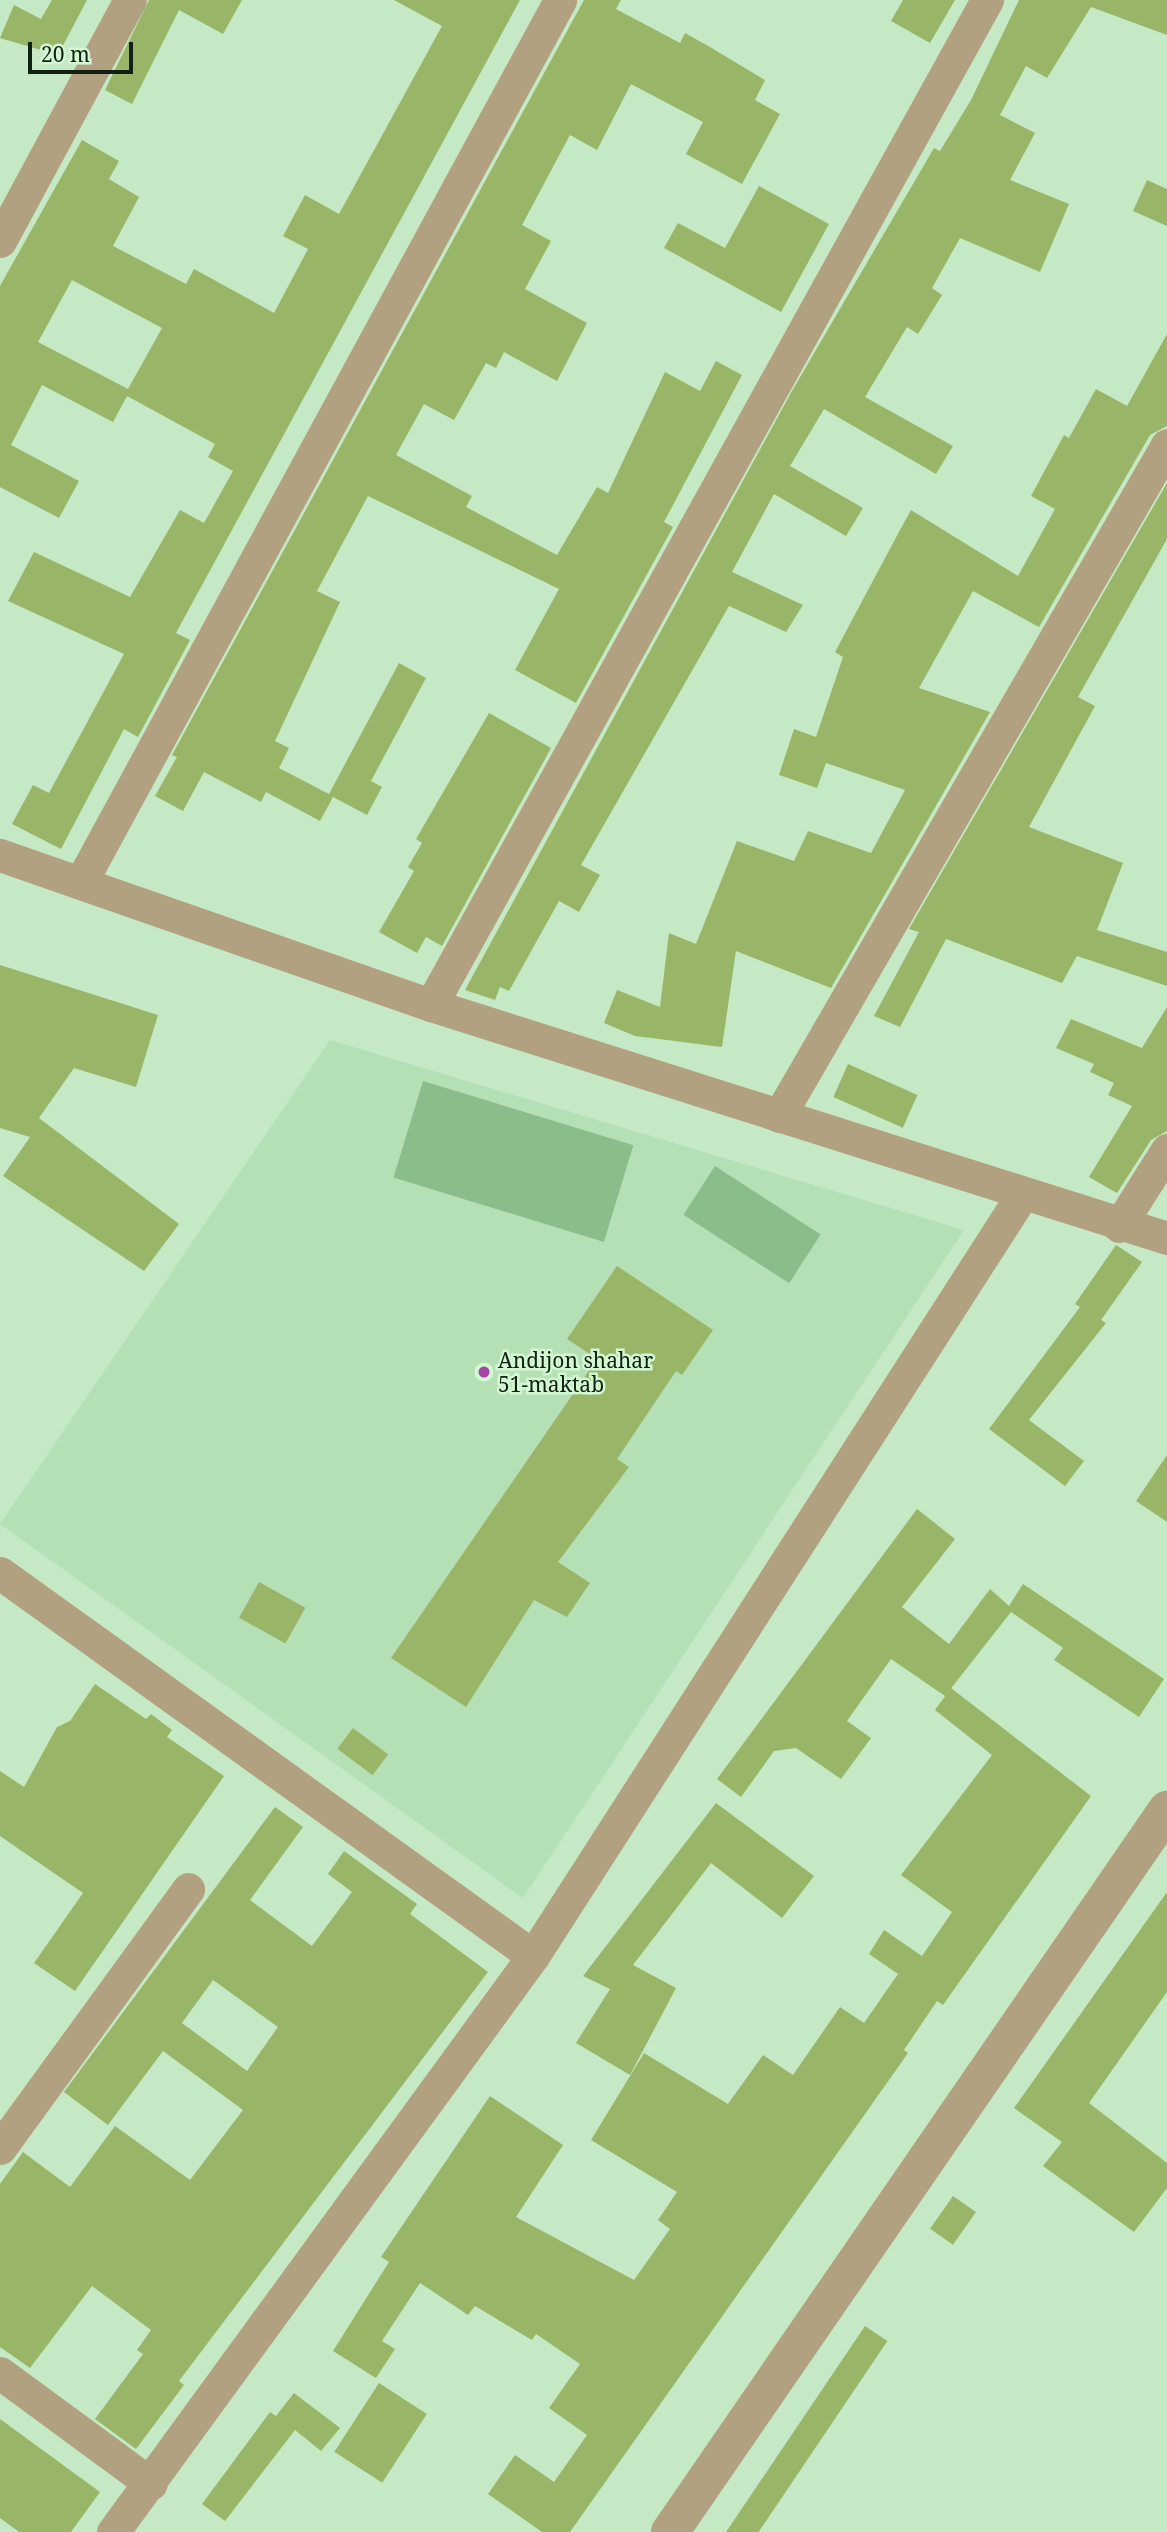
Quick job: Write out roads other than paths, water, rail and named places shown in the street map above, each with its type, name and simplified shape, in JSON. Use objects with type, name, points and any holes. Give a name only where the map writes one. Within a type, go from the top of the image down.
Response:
[{"type":"street","points":[[0,241],[130,0]]},
{"type":"street","points":[[81,882],[560,0]]},
{"type":"street","points":[[431,1005],[987,0]]},
{"type":"street","points":[[779,1116],[1167,445]]},
{"type":"street","points":[[0,855],[431,1005],[1119,1226],[1167,1238]]},
{"type":"street","points":[[1119,1226],[1167,1150]]},
{"type":"street","points":[[113,2532],[533,1956],[1022,1195]]},
{"type":"street","points":[[2,1579],[533,1956]]},
{"type":"street","points":[[670,2532],[1167,1810]]},
{"type":"street","points":[[0,2148],[188,1889]]},
{"type":"street","points":[[0,2373],[150,2484]]},
{"type":"place","name":"Andijon shahar 51-maktab","points":[[484,1372]]}]
